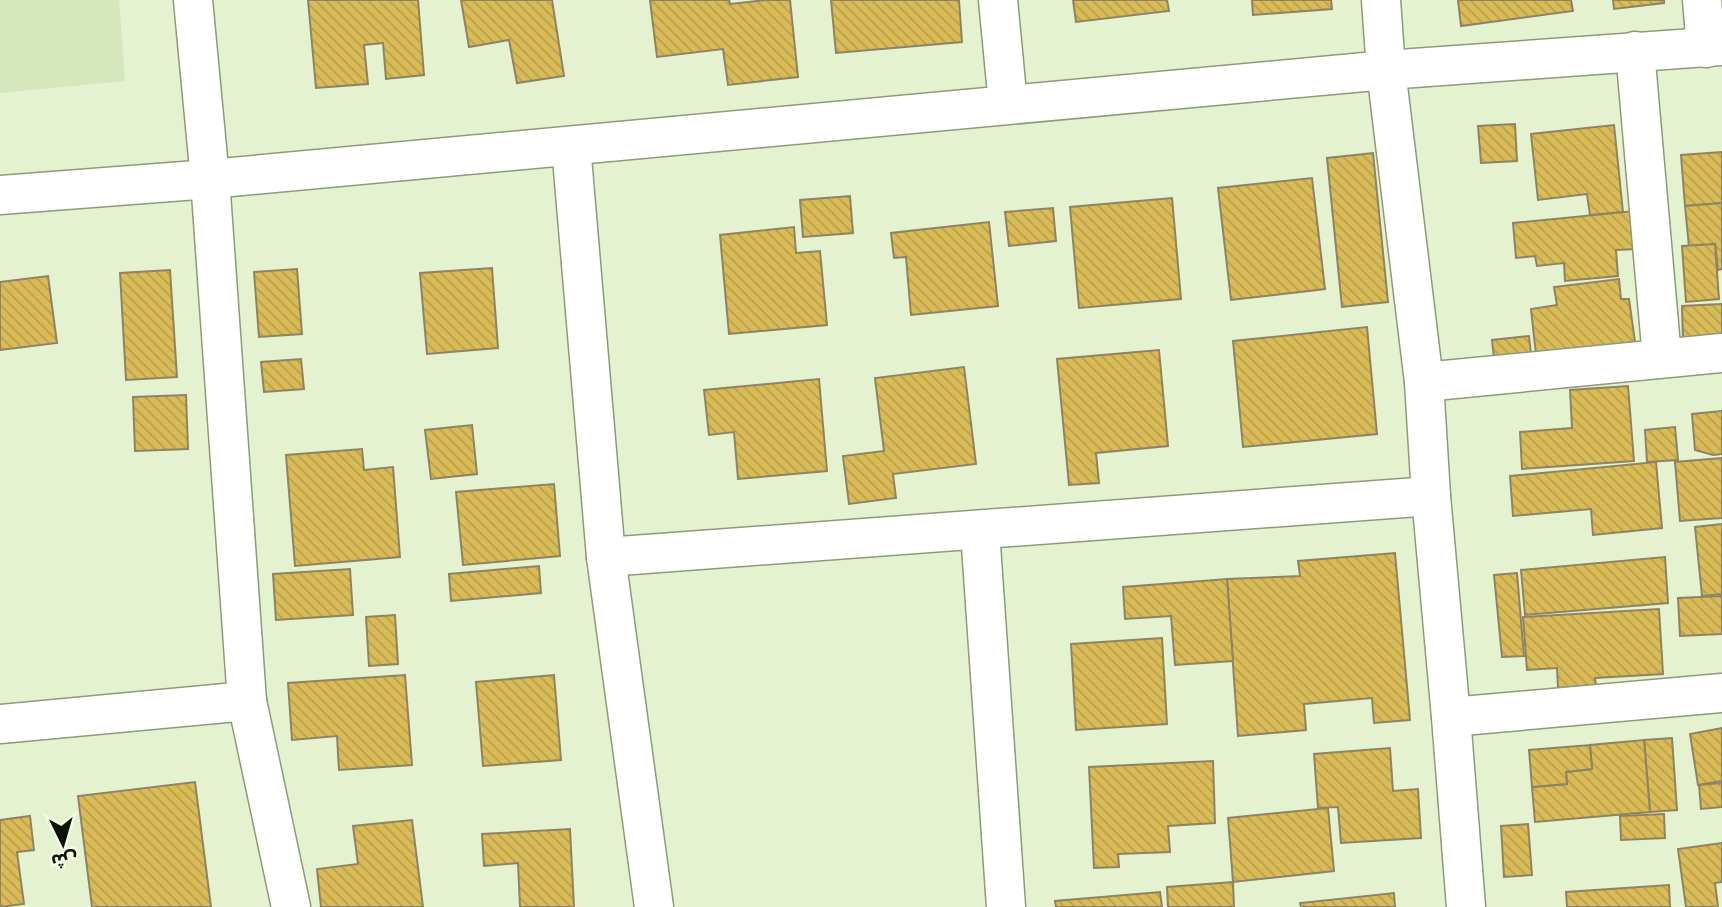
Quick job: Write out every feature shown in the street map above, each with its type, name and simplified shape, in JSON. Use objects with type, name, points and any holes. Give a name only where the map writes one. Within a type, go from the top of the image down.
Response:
[{"type":"street","points":[[193,0],[210,178],[247,701],[291,907]]},
{"type":"street","points":[[998,0],[1008,104]]},
{"type":"street","points":[[1381,0],[1386,70],[1424,382],[1465,907]]},
{"type":"street","points":[[0,195],[571,146],[1386,70],[1714,47],[1702,0]]},
{"type":"street","points":[[1636,51],[1662,358]]},
{"type":"street","points":[[571,146],[606,557],[654,907]]},
{"type":"street","points":[[1424,382],[1722,353]]},
{"type":"street","points":[[606,557],[1431,496]]},
{"type":"street","points":[[980,531],[1006,907]]},
{"type":"street","points":[[1451,717],[1722,693]]},
{"type":"street","points":[[0,724],[247,701]]},
{"type":"shaded area","points":[[0,0],[119,0],[125,81],[0,93]]},
{"type":"building","points":[[308,0],[418,0],[424,75],[386,79],[383,43],[364,45],[368,84],[316,88]]},
{"type":"building","points":[[461,0],[552,0],[564,76],[517,83],[509,40],[469,47]]},
{"type":"building","points":[[650,0],[729,0],[730,4],[790,0],[798,77],[728,85],[723,49],[657,57]]},
{"type":"building","points":[[831,0],[959,0],[962,42],[836,53]]},
{"type":"building","points":[[1073,0],[1167,0],[1169,11],[1076,22]]},
{"type":"building","points":[[1252,0],[1331,0],[1332,9],[1253,15]]},
{"type":"building","points":[[1458,0],[1571,0],[1573,11],[1461,26]]},
{"type":"building","points":[[1613,0],[1664,0],[1664,3],[1614,9]]},
{"type":"building","points":[[1515,124],[1517,161],[1481,163],[1478,126]]},
{"type":"building","points":[[1614,125],[1623,212],[1590,215],[1587,194],[1538,200],[1531,134]]},
{"type":"building","points":[[1722,152],[1722,203],[1685,206],[1681,155]]},
{"type":"building","points":[[1373,153],[1388,302],[1342,307],[1327,158]]},
{"type":"building","points":[[1312,178],[1325,289],[1231,300],[1218,188]]},
{"type":"building","points":[[850,196],[853,233],[803,237],[800,200]]},
{"type":"building","points":[[1172,198],[1181,299],[1079,308],[1070,207]]},
{"type":"building","points":[[1722,203],[1722,269],[1718,270],[1715,244],[1689,247],[1685,206]]},
{"type":"building","points":[[1053,208],[1056,241],[1009,246],[1005,212]]},
{"type":"building","points":[[1634,211],[1638,249],[1616,250],[1618,276],[1565,281],[1564,263],[1537,266],[1535,256],[1516,258],[1513,223]]},
{"type":"building","points":[[989,222],[998,306],[911,315],[906,257],[894,258],[891,233]]},
{"type":"building","points":[[794,227],[796,253],[820,251],[827,325],[729,334],[720,235]]},
{"type":"building","points":[[1715,244],[1719,299],[1686,302],[1682,246]]},
{"type":"building","points":[[492,268],[498,348],[427,354],[420,273]]},
{"type":"building","points":[[297,269],[302,334],[259,337],[254,272]]},
{"type":"building","points":[[170,270],[177,377],[126,380],[120,273]]},
{"type":"building","points":[[48,276],[57,343],[0,350],[0,282]]},
{"type":"building","points":[[1619,279],[1621,299],[1629,299],[1635,342],[1536,355],[1531,309],[1557,305],[1554,287]]},
{"type":"building","points":[[1722,304],[1722,342],[1683,339],[1682,306]]},
{"type":"building","points":[[1367,327],[1377,434],[1243,447],[1233,341]]},
{"type":"building","points":[[1529,336],[1531,354],[1494,359],[1492,340]]},
{"type":"building","points":[[1159,350],[1168,446],[1096,453],[1099,483],[1069,485],[1057,359]]},
{"type":"building","points":[[301,359],[304,389],[264,392],[261,362]]},
{"type":"building","points":[[964,367],[976,464],[893,474],[896,498],[849,504],[843,456],[884,451],[875,378]]},
{"type":"building","points":[[819,379],[827,471],[738,479],[734,432],[709,435],[704,390]]},
{"type":"building","points":[[1628,386],[1634,461],[1522,469],[1520,432],[1572,428],[1570,390]]},
{"type":"building","points":[[186,395],[188,449],[135,451],[133,397]]},
{"type":"building","points":[[1722,411],[1722,454],[1713,455],[1695,450],[1692,414]]},
{"type":"building","points":[[472,425],[477,474],[431,479],[425,430]]},
{"type":"building","points":[[1675,427],[1678,460],[1647,462],[1645,430]]},
{"type":"building","points":[[362,449],[364,470],[393,467],[400,557],[295,566],[286,455]]},
{"type":"building","points":[[1722,458],[1722,518],[1680,521],[1675,462]]},
{"type":"building","points":[[1656,462],[1662,528],[1593,535],[1591,509],[1513,516],[1510,476]]},
{"type":"building","points":[[554,484],[560,556],[463,565],[456,492]]},
{"type":"building","points":[[1722,524],[1722,594],[1702,596],[1695,527]]},
{"type":"building","points":[[1395,553],[1410,720],[1374,723],[1372,698],[1304,704],[1306,730],[1238,736],[1227,579],[1300,576],[1298,561]]},
{"type":"building","points":[[1665,557],[1668,603],[1525,615],[1521,570]]},
{"type":"building","points":[[539,566],[541,593],[451,601],[449,574]]},
{"type":"building","points":[[350,569],[353,615],[276,620],[273,574]]},
{"type":"building","points":[[1517,573],[1524,656],[1502,657],[1494,575]]},
{"type":"building","points":[[1227,579],[1233,661],[1175,665],[1171,616],[1125,619],[1123,587]]},
{"type":"building","points":[[1722,596],[1722,634],[1680,636],[1678,598]]},
{"type":"building","points":[[1659,609],[1663,674],[1595,678],[1596,685],[1558,688],[1557,668],[1527,670],[1523,617]]},
{"type":"building","points":[[395,615],[398,664],[369,666],[366,617]]},
{"type":"building","points":[[1162,638],[1167,724],[1076,730],[1071,644]]},
{"type":"building","points":[[405,675],[412,765],[339,770],[337,736],[292,740],[288,683]]},
{"type":"building","points":[[554,675],[561,760],[483,766],[476,682]]},
{"type":"building","points":[[1722,728],[1722,781],[1698,785],[1690,734]]},
{"type":"building","points":[[1672,738],[1677,810],[1650,812],[1644,740]]},
{"type":"building","points":[[1644,740],[1650,812],[1535,822],[1532,787],[1567,784],[1566,772],[1592,769],[1590,745]]},
{"type":"building","points":[[1590,745],[1592,769],[1566,772],[1567,784],[1532,787],[1529,750]]},
{"type":"building","points":[[1390,748],[1393,791],[1418,789],[1421,838],[1341,843],[1338,807],[1318,808],[1314,754]]},
{"type":"building","points":[[1213,761],[1215,823],[1168,826],[1170,852],[1118,854],[1119,867],[1094,868],[1089,767]]},
{"type":"building","points":[[195,782],[211,907],[92,907],[78,796]]},
{"type":"building","points":[[1722,783],[1722,807],[1701,809],[1699,785]]},
{"type":"building","points":[[1328,808],[1334,871],[1233,882],[1228,818]]},
{"type":"building","points":[[1664,814],[1665,838],[1621,840],[1620,816]]},
{"type":"building","points":[[30,816],[34,850],[17,852],[24,904],[0,907],[0,820]]},
{"type":"building","points":[[412,820],[423,907],[321,907],[317,869],[358,864],[353,826]]},
{"type":"building","points":[[1528,824],[1532,875],[1504,877],[1501,826]]},
{"type":"building","points":[[570,829],[574,907],[520,907],[518,863],[484,866],[482,834]]},
{"type":"building","points":[[1722,843],[1722,882],[1715,883],[1718,907],[1686,907],[1678,849]]},
{"type":"building","points":[[1233,882],[1234,907],[1168,907],[1167,887]]},
{"type":"building","points":[[1669,885],[1670,907],[1567,907],[1566,892]]},
{"type":"building","points":[[1160,892],[1162,907],[1056,907],[1055,901]]},
{"type":"building","points":[[1394,893],[1395,907],[1301,907],[1300,903]]}]
